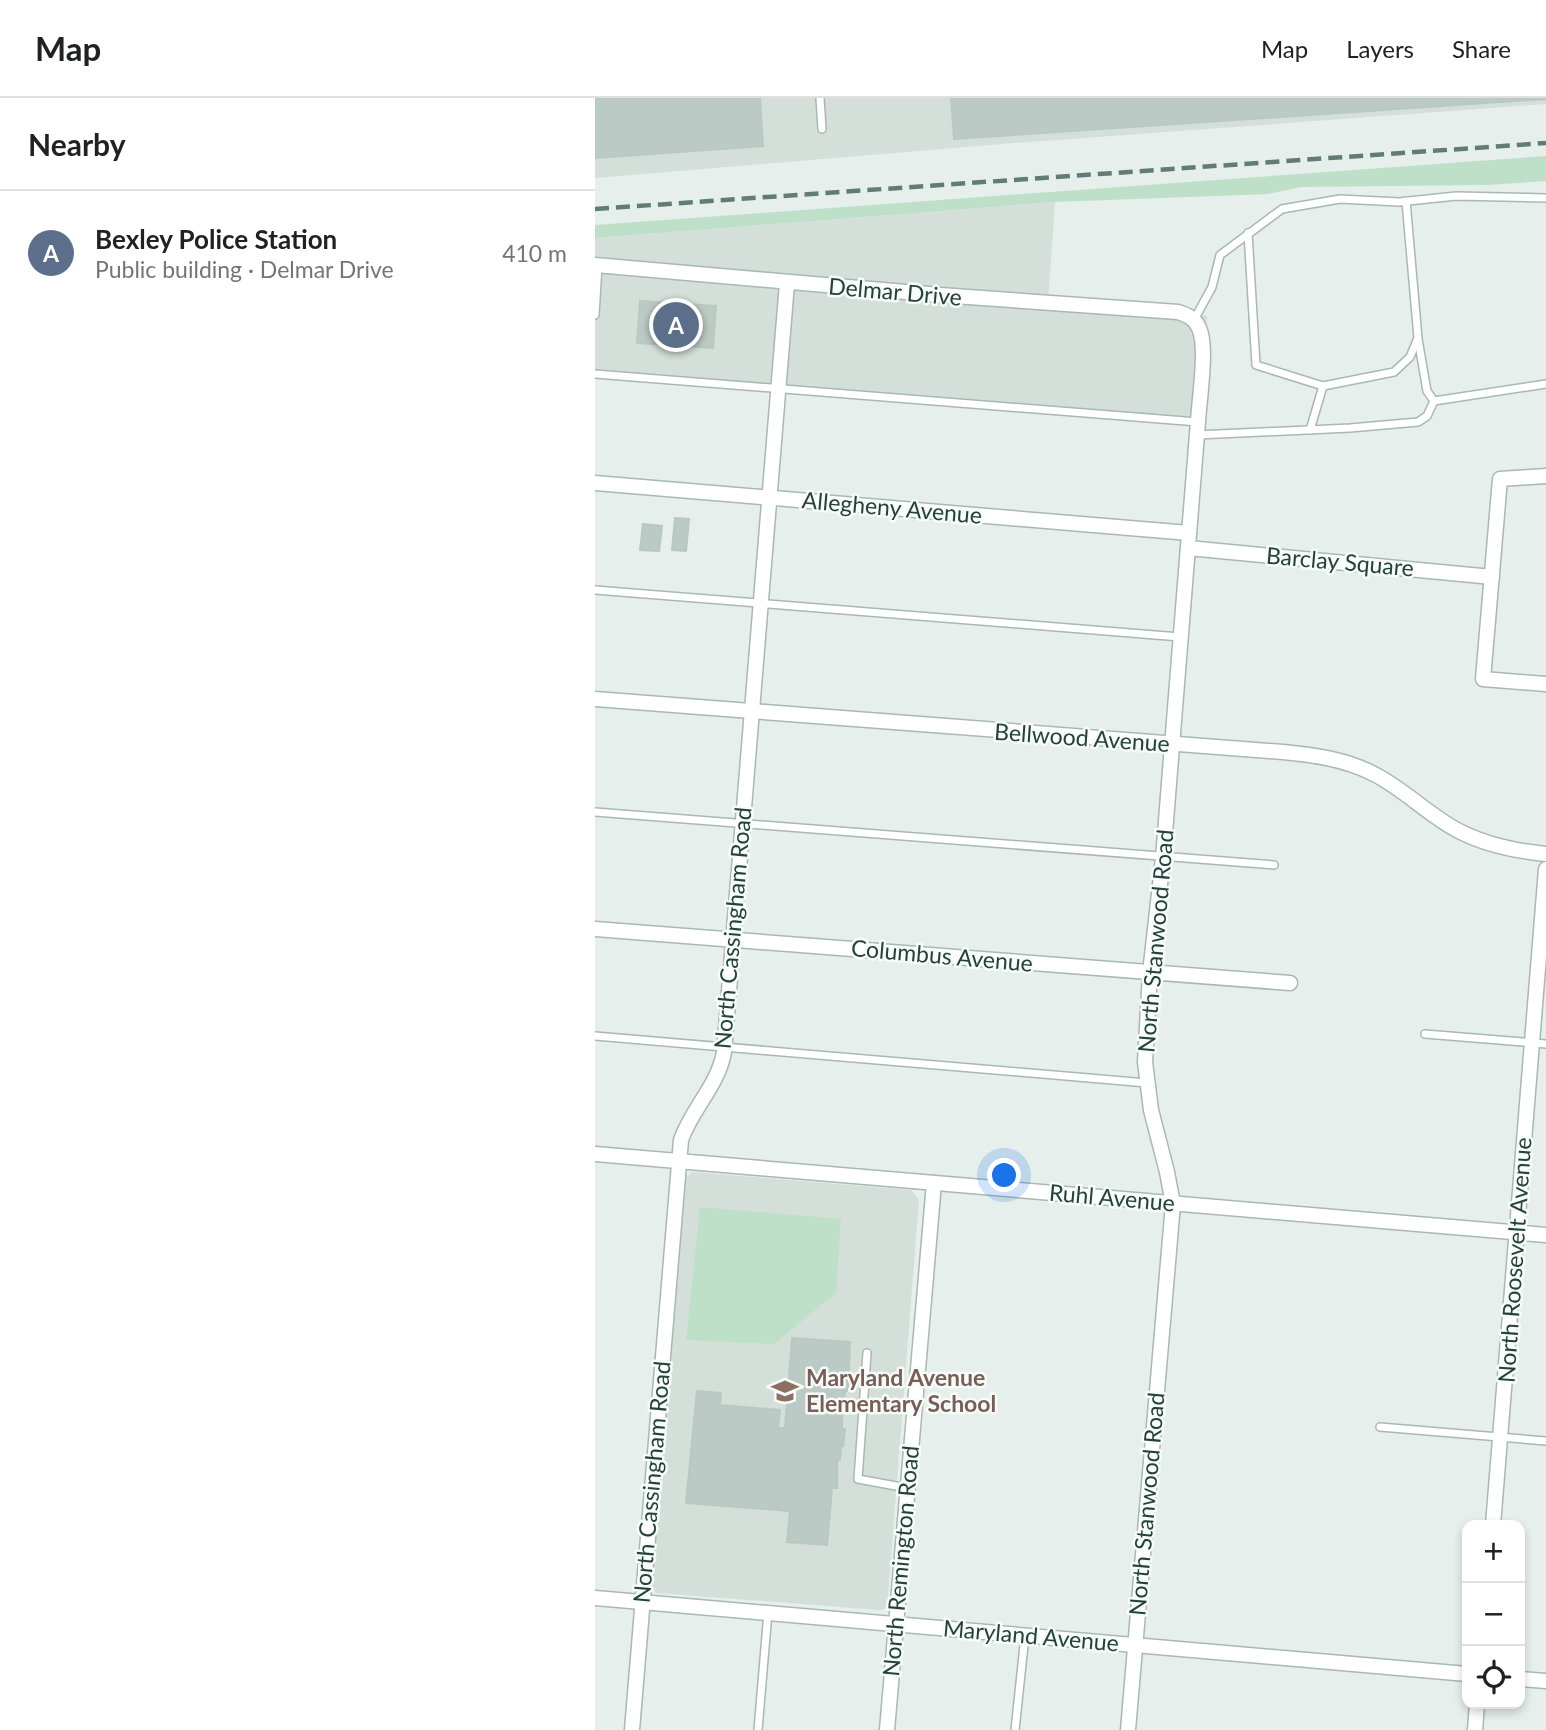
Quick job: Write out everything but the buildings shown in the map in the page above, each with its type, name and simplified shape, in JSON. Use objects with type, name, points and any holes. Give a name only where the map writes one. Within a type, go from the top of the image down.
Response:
[{"type":"street","name":"Delmar Drive","points":[[597,265],[787,283],[1178,312],[1194,320]]},
{"type":"street","name":"North Cassingham Road","points":[[632,1730],[678,1161],[681,1140],[687,1125],[717,1076],[724,1047],[787,283]]},
{"type":"street","name":"North Stanwood Road","points":[[1128,1730],[1173,1204],[1151,1110],[1145,1062],[1150,973],[1163,856],[1203,351],[1202,334],[1194,320]]},
{"type":"street","points":[[1546,476],[1500,479],[1483,679],[1546,684]]},
{"type":"street","name":"Allegheny Avenue","points":[[595,483],[1189,533]]},
{"type":"street","name":"Barclay Square","points":[[1188,548],[1492,576]]},
{"type":"street","name":"Bellwood Avenue","points":[[595,699],[1304,754],[1345,762],[1373,774],[1401,790],[1457,830],[1487,844],[1546,854]]},
{"type":"street","name":"North Roosevelt Avenue","points":[[1493,1520],[1517,1232],[1539,1043],[1546,869]]},
{"type":"street","name":"Columbus Avenue","points":[[595,929],[1290,983]]},
{"type":"street","name":"Ruhl Avenue","points":[[595,1154],[1546,1235]]},
{"type":"street","name":"North Remington Road","points":[[887,1730],[934,1183]]},
{"type":"street","name":"Maryland Avenue","points":[[595,1598],[1462,1674]]},
{"type":"street","points":[[1525,1679],[1546,1681]]},
{"type":"street","points":[[1475,1730],[1477,1709]]},
{"type":"lane","points":[[820,98],[822,129]]},
{"type":"lane","points":[[1194,320],[1212,287],[1220,255],[1282,209],[1340,199],[1406,201],[1456,196],[1546,198]]},
{"type":"lane","points":[[1406,201],[1418,338],[1427,391],[1434,401]]},
{"type":"lane","points":[[1248,233],[1256,365],[1323,386],[1394,372],[1410,357],[1418,338]]},
{"type":"lane","points":[[595,315],[597,265]]},
{"type":"lane","points":[[595,374],[778,388],[1197,429],[1310,430],[1418,422],[1427,416],[1434,401]]},
{"type":"lane","points":[[1434,401],[1546,384]]},
{"type":"lane","points":[[1310,430],[1323,386]]},
{"type":"lane","points":[[595,590],[1180,637]]},
{"type":"lane","points":[[595,812],[1274,865]]},
{"type":"lane","points":[[1425,1034],[1539,1043]]},
{"type":"lane","points":[[595,1036],[1148,1083]]},
{"type":"lane","points":[[867,1353],[858,1479],[907,1488]]},
{"type":"lane","points":[[1380,1427],[1546,1441]]},
{"type":"lane","points":[[758,1730],[768,1612]]},
{"type":"lane","points":[[1015,1730],[1025,1636]]},
{"type":"shaded area","points":[[595,98],[1546,98],[1546,104],[989,145],[595,178]]},
{"type":"shaded area","points":[[1055,202],[1048,302],[1207,316],[1200,425],[595,374],[595,238]]},
{"type":"shaded area","name":"Maryland Avenue Elementary School","points":[[692,1172],[911,1190],[919,1200],[887,1608],[880,1610],[656,1593],[651,1582],[683,1180]]},
{"type":"green space","points":[[1546,156],[1546,181],[1488,185],[1301,187],[1269,194],[1055,202],[595,238],[595,225]]},
{"type":"green space","points":[[700,1207],[841,1219],[836,1293],[774,1344],[686,1340]]},
{"type":"railway","points":[[595,209],[1546,143]]},
{"type":"place","name":"Bexley Police Station","points":[[676,325]]},
{"type":"place","name":"Maryland Avenue Elementary School","points":[[785,1391]]}]
